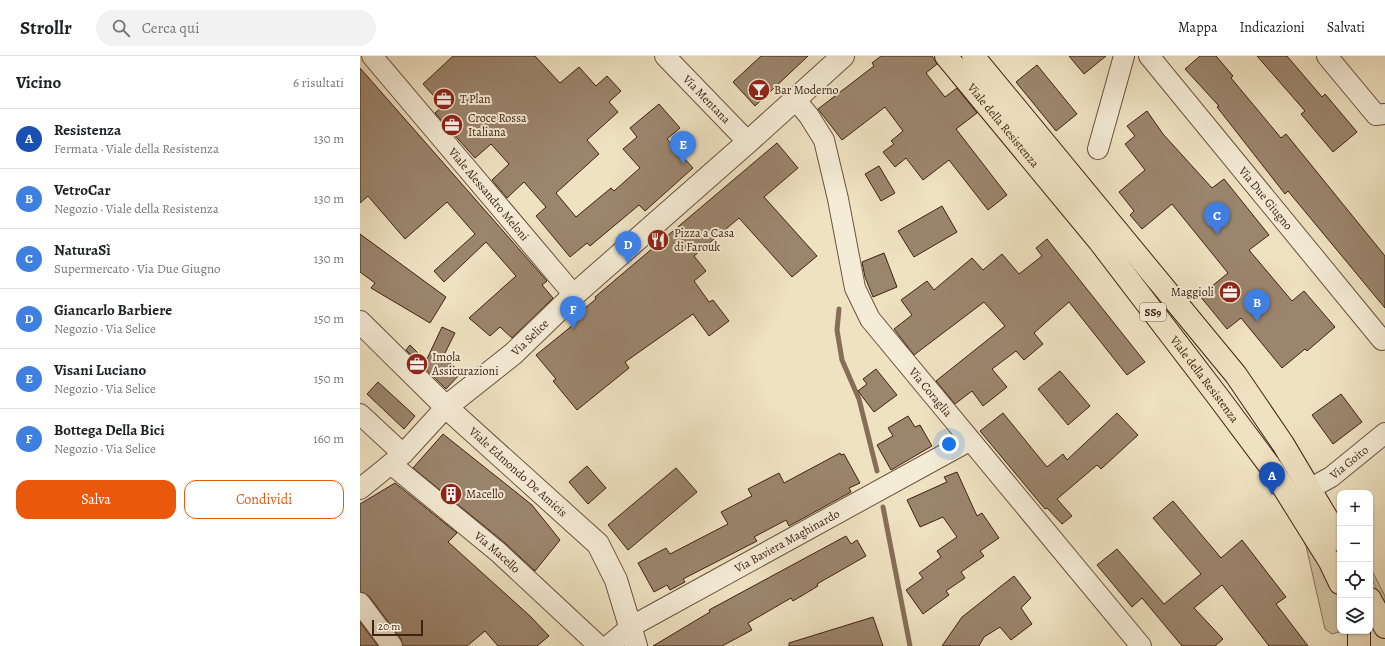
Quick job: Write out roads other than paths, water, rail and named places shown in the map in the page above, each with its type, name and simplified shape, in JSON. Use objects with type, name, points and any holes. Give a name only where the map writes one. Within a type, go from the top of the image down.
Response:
[{"type":"main road","name":"Viale della Resistenza","points":[[946,56],[1099,241],[1219,398],[1272,469],[1330,562],[1337,577]]},
{"type":"main road","name":"Viale della Resistenza","points":[[973,56],[1236,375],[1311,488],[1337,535]]},
{"type":"main road","points":[[1373,605],[1385,627]]},
{"type":"main road","points":[[1359,634],[1359,646]]},
{"type":"street","name":"Viale Alessandro Meloni","points":[[372,56],[574,295]]},
{"type":"street","name":"Via Mentana","points":[[665,56],[748,142]]},
{"type":"street","name":"Via Selice","points":[[360,489],[397,459],[446,407],[513,354],[574,295],[843,56]]},
{"type":"street","points":[[1098,149],[1124,56]]},
{"type":"street","name":"Via Due Giugno","points":[[1149,56],[1382,340]]},
{"type":"street","points":[[1326,56],[1376,115],[1385,114]]},
{"type":"street","name":"Via Coraglia","points":[[795,99],[809,116],[824,140],[838,199],[855,288],[870,319],[969,441],[1141,646]]},
{"type":"street","name":"Viale Edmondo De Amicis","points":[[360,322],[446,407],[598,544],[616,580],[634,636]]},
{"type":"street","name":"Via Macello","points":[[360,414],[397,459],[599,646]]},
{"type":"street","name":"Via Goito","points":[[1311,488],[1331,477],[1385,433]]},
{"type":"street","name":"Via Baviera Maghinardo","points":[[608,646],[634,636],[969,441]]},
{"type":"street","points":[[360,603],[392,646]]},
{"type":"waterway","points":[[839,309],[837,330],[842,360],[859,399],[877,471]]},
{"type":"waterway","points":[[883,507],[910,646]]},
{"type":"place","name":"Bar Moderno","points":[[759,90]]},
{"type":"place","name":"T Plan","points":[[444,99]]},
{"type":"place","name":"Croce Rossa Italiana","points":[[452,125]]},
{"type":"place","name":"Visani Luciano","points":[[683,164]]},
{"type":"place","name":"NaturaSì","points":[[1217,235]]},
{"type":"place","name":"Pizza a Casa di Farouk","points":[[658,240]]},
{"type":"place","name":"Giancarlo Barbiere","points":[[628,264]]},
{"type":"place","name":"Maggioli","points":[[1230,292]]},
{"type":"place","name":"VetroCar","points":[[1257,322]]},
{"type":"place","name":"Bottega Della Bici","points":[[573,329]]},
{"type":"place","name":"Imola Assicurazioni","points":[[417,364]]},
{"type":"place","name":"Macello","points":[[451,494]]},
{"type":"place","name":"Resistenza","points":[[1272,495]]}]
